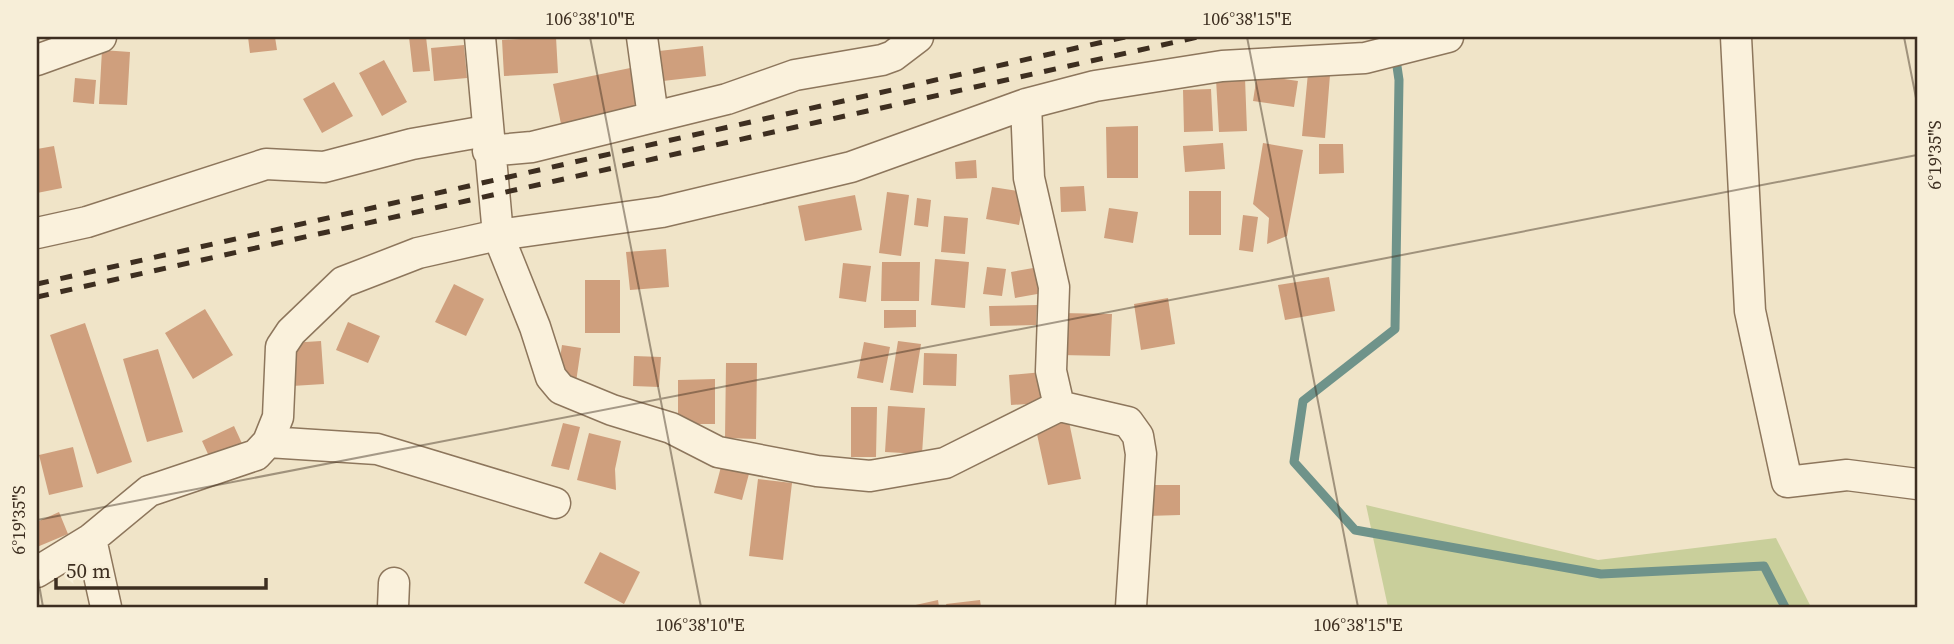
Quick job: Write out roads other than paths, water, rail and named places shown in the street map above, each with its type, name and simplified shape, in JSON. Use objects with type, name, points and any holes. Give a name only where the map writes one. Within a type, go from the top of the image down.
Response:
[{"type":"street","points":[[37,60],[101,37]]},
{"type":"street","points":[[480,37],[487,141],[498,235],[535,327],[551,377],[561,389],[612,410],[671,428],[718,452],[817,471],[870,476],[945,463],[1059,406],[1128,422],[1138,436],[1141,454],[1131,607]]},
{"type":"street","points":[[642,37],[653,117]]},
{"type":"street","points":[[37,233],[100,218],[266,164],[324,167],[412,144],[487,141],[532,147],[727,99],[796,75],[882,60],[893,56],[918,37]]},
{"type":"street","points":[[37,572],[91,539],[149,491],[256,455],[268,442],[278,417],[281,347],[291,332],[343,282],[418,253],[498,235],[662,212],[851,167],[1026,104],[1095,86],[1222,66],[1365,58],[1448,37]]},
{"type":"street","points":[[1736,37],[1750,311],[1787,482],[1847,475],[1917,484]]},
{"type":"street","points":[[1026,104],[1029,178],[1054,287],[1051,371],[1059,406]]},
{"type":"street","points":[[268,442],[377,449],[555,503]]},
{"type":"street","points":[[91,539],[106,607]]},
{"type":"waterway","points":[[1395,53],[1399,80],[1395,329],[1303,401],[1294,462],[1355,530],[1601,574],[1764,566],[1785,607]]},
{"type":"railway","points":[[37,284],[1125,37]]},
{"type":"railway","points":[[37,297],[1198,37]]}]
